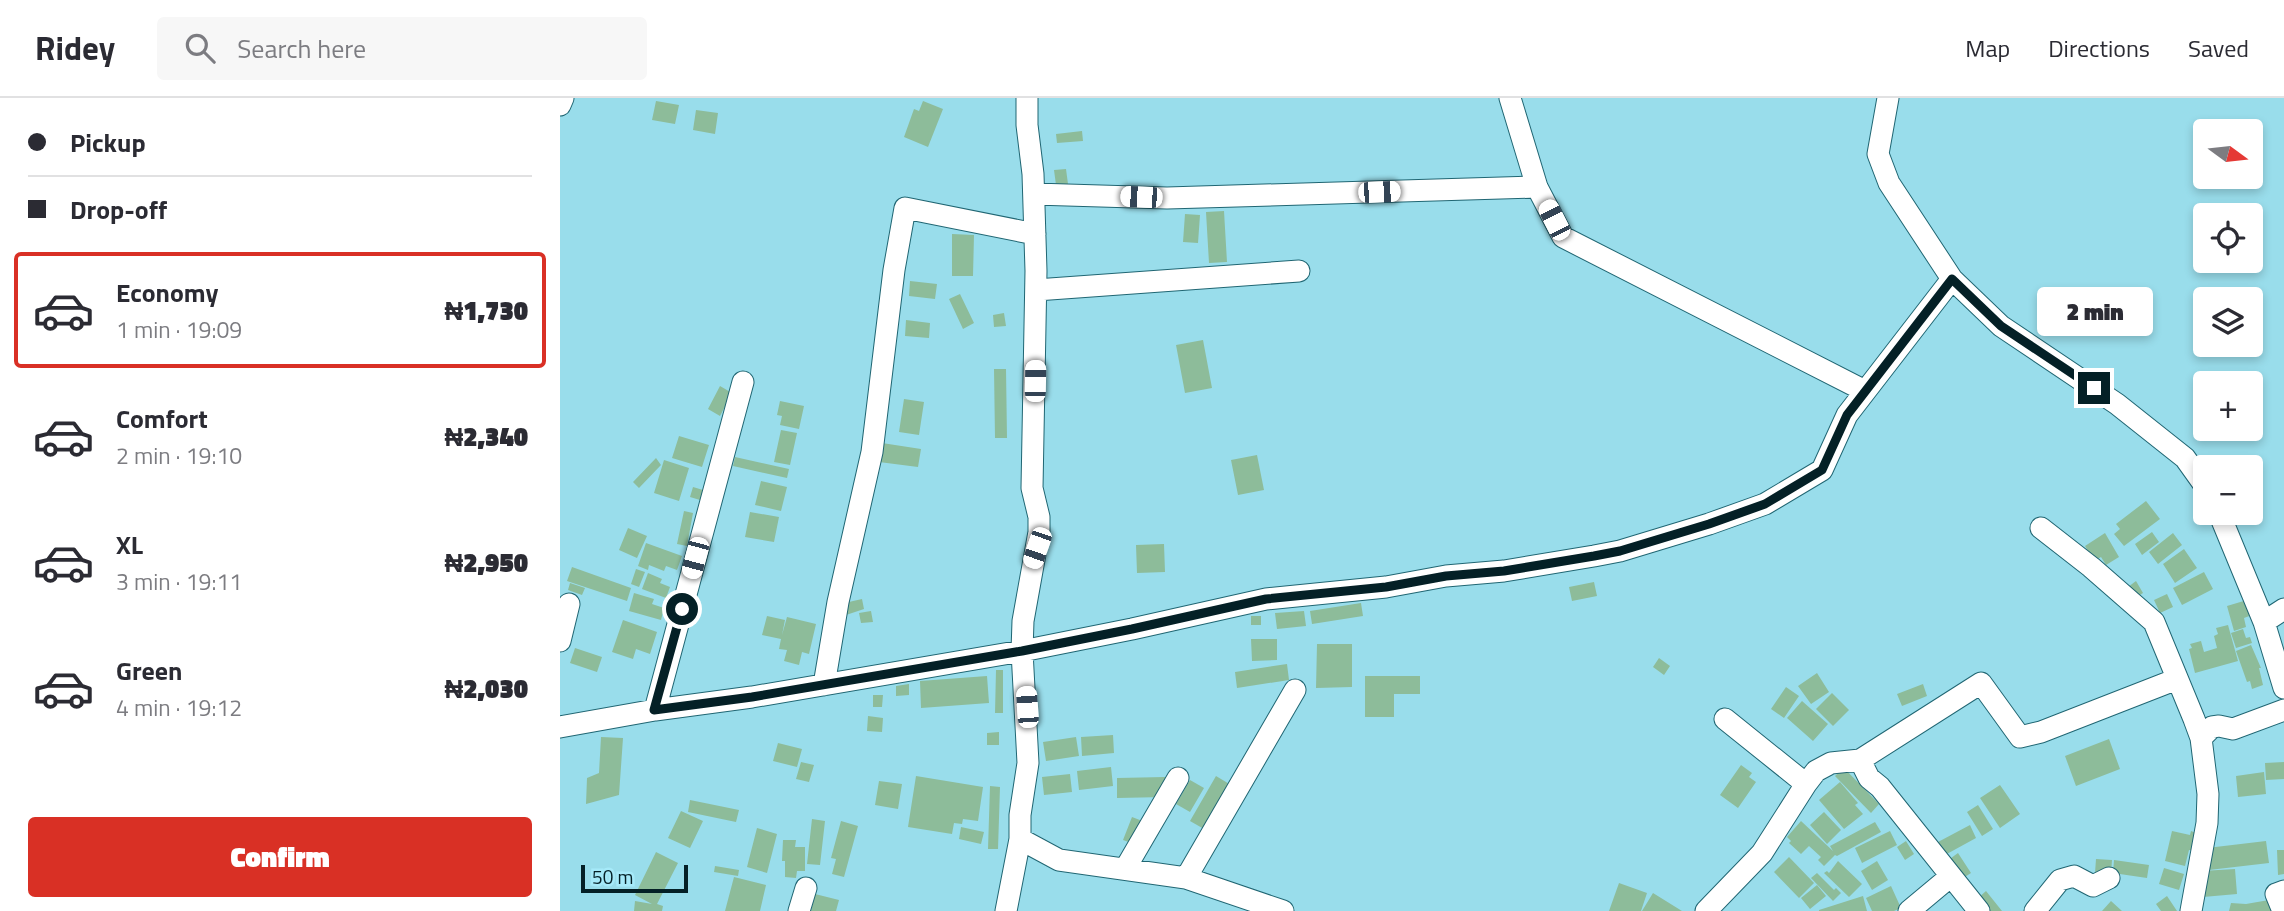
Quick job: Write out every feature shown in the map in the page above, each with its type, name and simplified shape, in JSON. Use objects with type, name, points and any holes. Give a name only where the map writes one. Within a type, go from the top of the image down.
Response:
[{"type":"street","points":[[560,106],[563,98]]},
{"type":"street","points":[[1006,911],[1020,839],[1028,745],[1022,651],[1023,621],[1039,532],[1039,517],[1032,488],[1036,290],[1034,194],[1027,98]]},
{"type":"street","points":[[1510,98],[1537,187],[1563,237],[1865,391]]},
{"type":"street","points":[[1888,98],[1878,154],[1889,183],[1952,279],[2001,326],[2117,404],[2185,458],[2193,469]]},
{"type":"street","points":[[1034,194],[1167,198],[1537,187]]},
{"type":"street","points":[[824,685],[838,602],[872,452],[894,270],[905,208],[1035,233]]},
{"type":"street","points":[[1036,290],[1299,271]]},
{"type":"street","points":[[560,727],[1022,651],[1266,599],[1386,587],[1446,576],[1504,571],[1620,551],[1672,536],[1765,504],[1822,470],[1847,415],[1952,279]]},
{"type":"street","points":[[654,710],[743,382]]},
{"type":"street","points":[[2224,525],[2264,622],[2284,688]]},
{"type":"street","points":[[2041,528],[2154,622],[2201,738],[2208,794],[2207,823],[2191,911]]},
{"type":"street","points":[[560,641],[569,604]]},
{"type":"street","points":[[2264,622],[2284,609]]},
{"type":"street","points":[[1706,911],[1762,853],[1816,771],[1831,763],[1860,760],[1981,683],[2020,737],[2041,732],[2177,679]]},
{"type":"street","points":[[1186,878],[1295,690]]},
{"type":"street","points":[[2201,738],[2212,727],[2233,729],[2284,710]]},
{"type":"street","points":[[1725,719],[1806,784]]},
{"type":"street","points":[[1860,760],[1870,778],[1979,911]]},
{"type":"street","points":[[1125,869],[1178,778]]},
{"type":"street","points":[[1020,839],[1059,860],[1186,878],[1283,911]]},
{"type":"street","points":[[2035,911],[2060,880],[2074,876],[2093,886],[2109,878]]},
{"type":"street","points":[[1909,911],[1951,877]]},
{"type":"street","points":[[799,911],[806,888]]},
{"type":"street","points":[[2283,911],[2276,894],[2284,891]]},
{"type":"building","points":[[656,101],[679,105],[675,124],[652,120]]},
{"type":"building","points":[[923,101],[943,109],[928,147],[904,137],[914,109],[919,111]]},
{"type":"building","points":[[696,110],[718,113],[715,134],[693,130]]},
{"type":"building","points":[[1082,131],[1083,141],[1057,143],[1056,134]]},
{"type":"building","points":[[1066,169],[1068,184],[1056,185],[1054,170]]},
{"type":"building","points":[[1224,211],[1227,262],[1209,263],[1206,212]]},
{"type":"building","points":[[1185,214],[1200,215],[1198,243],[1183,242]]},
{"type":"building","points":[[952,234],[974,235],[973,276],[952,276]]},
{"type":"building","points":[[910,281],[937,284],[935,299],[909,296]]},
{"type":"building","points":[[960,294],[974,323],[963,329],[949,299]]},
{"type":"building","points":[[1004,313],[1006,326],[994,327],[993,315]]},
{"type":"building","points":[[906,320],[930,323],[929,338],[905,336]]},
{"type":"building","points":[[1203,340],[1212,388],[1185,393],[1176,345]]},
{"type":"building","points":[[994,369],[1006,369],[1007,438],[995,438]]},
{"type":"building","points":[[720,386],[732,393],[720,416],[708,409]]},
{"type":"building","points":[[904,399],[924,402],[919,435],[899,432]]},
{"type":"building","points":[[780,401],[804,406],[799,429],[780,425],[782,416],[777,415]]},
{"type":"building","points":[[781,430],[797,433],[790,465],[774,462]]},
{"type":"building","points":[[679,436],[709,445],[702,467],[672,458]]},
{"type":"building","points":[[882,443],[921,449],[918,467],[879,462]]},
{"type":"building","points":[[1257,455],[1264,490],[1238,495],[1231,460]]},
{"type":"building","points":[[735,457],[789,469],[787,478],[733,466]]},
{"type":"building","points":[[656,458],[661,465],[639,488],[633,482]]},
{"type":"building","points":[[664,460],[689,468],[679,501],[654,493]]},
{"type":"building","points":[[761,481],[787,487],[781,511],[755,505]]},
{"type":"building","points":[[693,487],[703,490],[700,500],[690,497]]},
{"type":"building","points":[[2146,501],[2160,519],[2124,546],[2114,534],[2120,529],[2116,524]]},
{"type":"building","points":[[684,511],[693,513],[687,546],[677,544]]},
{"type":"building","points":[[750,512],[779,517],[774,542],[745,537]]},
{"type":"building","points":[[628,528],[647,536],[637,558],[619,550]]},
{"type":"building","points":[[2152,532],[2159,542],[2142,555],[2135,544]]},
{"type":"building","points":[[2105,533],[2119,557],[2106,565],[2101,557],[2094,561],[2085,546]]},
{"type":"building","points":[[2173,533],[2182,545],[2158,564],[2149,552]]},
{"type":"building","points":[[646,543],[682,556],[677,570],[666,566],[664,571],[649,565],[648,570],[638,566]]},
{"type":"building","points":[[1164,544],[1165,572],[1137,573],[1136,545]]},
{"type":"building","points":[[2184,549],[2197,568],[2175,583],[2163,564]]},
{"type":"building","points":[[572,567],[631,588],[627,601],[567,581]]},
{"type":"building","points":[[636,569],[645,572],[639,587],[631,584]]},
{"type":"building","points":[[2204,572],[2213,589],[2182,605],[2173,588]]},
{"type":"building","points":[[648,573],[662,579],[660,583],[670,587],[666,598],[642,589]]},
{"type":"building","points":[[2136,581],[2143,593],[2135,598],[2128,587]]},
{"type":"building","points":[[1594,582],[1597,596],[1572,601],[1569,587]]},
{"type":"building","points":[[570,583],[585,588],[582,595],[568,590]]},
{"type":"building","points":[[634,593],[654,599],[652,604],[664,608],[661,620],[629,611]]},
{"type":"building","points":[[2167,594],[2173,607],[2160,613],[2154,600]]},
{"type":"building","points":[[862,599],[864,609],[843,616],[840,604]]},
{"type":"building","points":[[2247,600],[2252,615],[2244,618],[2246,627],[2234,631],[2227,606]]},
{"type":"building","points":[[1361,603],[1363,616],[1312,624],[1310,611]]},
{"type":"building","points":[[871,611],[873,622],[861,623],[859,613]]},
{"type":"building","points":[[1304,611],[1306,626],[1277,629],[1275,613]]},
{"type":"building","points":[[767,616],[785,620],[782,635],[787,617],[816,624],[809,654],[802,652],[799,665],[784,661],[787,650],[779,649],[781,639],[762,635]]},
{"type":"building","points":[[1251,616],[1261,616],[1261,625],[1251,625]]},
{"type":"building","points":[[623,620],[657,632],[650,654],[636,649],[633,659],[612,652]]},
{"type":"building","points":[[2228,625],[2238,661],[2195,673],[2190,644],[2201,641],[2204,652],[2217,648],[2214,636],[2218,634],[2216,628]]},
{"type":"building","points":[[2243,629],[2246,638],[2250,637],[2252,643],[2236,648],[2231,633]]},
{"type":"building","points":[[1251,639],[1277,639],[1277,660],[1252,661]]},
{"type":"building","points":[[1317,644],[1352,644],[1352,687],[1316,688]]},
{"type":"building","points":[[2251,645],[2261,668],[2263,685],[2252,689],[2236,651]]},
{"type":"building","points":[[575,648],[602,657],[597,672],[570,663]]},
{"type":"building","points":[[1659,658],[1670,666],[1664,675],[1653,667]]},
{"type":"building","points":[[1287,664],[1289,680],[1237,688],[1235,672]]},
{"type":"building","points":[[996,670],[1003,670],[1003,713],[995,713]]},
{"type":"building","points":[[1817,673],[1829,692],[1811,704],[1798,686]]},
{"type":"building","points":[[987,676],[989,703],[921,708],[920,681]]},
{"type":"building","points":[[1365,676],[1420,676],[1420,694],[1394,694],[1394,717],[1365,717]]},
{"type":"building","points":[[909,684],[909,695],[896,696],[896,686]]},
{"type":"building","points":[[1923,684],[1927,696],[1902,706],[1897,694]]},
{"type":"building","points":[[1786,687],[1799,696],[1784,718],[1771,709]]},
{"type":"building","points":[[1832,693],[1849,710],[1833,726],[1816,709]]},
{"type":"building","points":[[873,695],[883,695],[882,707],[873,707]]},
{"type":"building","points":[[1802,701],[1828,724],[1813,741],[1787,718]]},
{"type":"building","points":[[868,716],[883,718],[882,732],[867,731]]},
{"type":"building","points":[[999,732],[999,745],[987,745],[987,733]]},
{"type":"building","points":[[1113,735],[1114,753],[1082,756],[1081,737]]},
{"type":"building","points":[[601,737],[623,738],[619,795],[586,804],[587,778],[599,773]]},
{"type":"building","points":[[1076,737],[1079,756],[1046,761],[1043,742]]},
{"type":"building","points":[[2109,739],[2120,769],[2076,786],[2065,756]]},
{"type":"building","points":[[778,743],[802,749],[797,767],[773,761]]},
{"type":"building","points":[[801,762],[814,765],[809,782],[796,779]]},
{"type":"building","points":[[2284,762],[2284,779],[2266,780],[2265,763]]},
{"type":"building","points":[[1741,765],[1752,773],[1749,777],[1756,782],[1738,808],[1720,795]]},
{"type":"building","points":[[1111,767],[1113,786],[1079,790],[1077,771]]},
{"type":"building","points":[[1844,768],[1879,804],[1871,813],[1835,776]]},
{"type":"building","points":[[2264,772],[2266,794],[2238,797],[2236,776]]},
{"type":"building","points":[[1070,774],[1072,792],[1044,795],[1042,777]]},
{"type":"building","points":[[916,776],[983,787],[978,821],[963,819],[962,824],[954,823],[952,834],[908,827]]},
{"type":"building","points":[[1216,776],[1231,785],[1204,829],[1190,821]]},
{"type":"building","points":[[1165,777],[1165,797],[1117,798],[1117,778]]},
{"type":"building","points":[[1190,780],[1204,788],[1190,812],[1176,804]]},
{"type":"building","points":[[879,781],[902,784],[898,809],[875,805]]},
{"type":"building","points":[[1840,782],[1858,803],[1855,805],[1863,814],[1844,829],[1819,800]]},
{"type":"building","points":[[2000,785],[2020,814],[2000,828],[1980,798]]},
{"type":"building","points":[[990,786],[1000,787],[998,849],[988,849]]},
{"type":"building","points":[[690,800],[739,810],[736,822],[688,812]]},
{"type":"building","points":[[1978,805],[1993,829],[1982,836],[1967,812]]},
{"type":"building","points":[[681,811],[703,821],[690,848],[668,838]]},
{"type":"building","points":[[1824,812],[1841,830],[1827,844],[1810,825]]},
{"type":"building","points":[[1132,817],[1145,822],[1137,845],[1123,840]]},
{"type":"building","points":[[812,819],[825,821],[820,865],[807,864]]},
{"type":"building","points":[[841,821],[858,826],[844,877],[832,874],[836,859],[831,858]]},
{"type":"building","points":[[1801,821],[1833,851],[1830,846],[1875,822],[1881,832],[1835,855],[1824,866],[1818,860],[1821,857],[1809,846],[1801,854],[1789,843],[1791,841],[1787,837]]},
{"type":"building","points":[[1970,825],[1976,838],[1945,855],[1938,842]]},
{"type":"building","points":[[961,827],[984,832],[981,844],[959,839]]},
{"type":"building","points":[[757,828],[777,834],[767,873],[747,867]]},
{"type":"building","points":[[1890,831],[1897,845],[1862,863],[1855,848]]},
{"type":"building","points":[[2172,831],[2199,834],[2195,851],[2189,850],[2185,866],[2165,861]]},
{"type":"building","points":[[783,840],[796,840],[795,847],[805,847],[805,871],[797,871],[796,878],[785,877],[785,861],[782,861]]},
{"type":"building","points":[[1906,841],[1914,854],[1905,860],[1897,847]]},
{"type":"building","points":[[2266,841],[2269,863],[2209,870],[2207,848]]},
{"type":"building","points":[[2277,850],[2284,850],[2284,874],[2278,875]]},
{"type":"building","points":[[656,852],[678,863],[657,904],[663,906],[662,911],[634,911],[635,901],[652,904],[635,895]]},
{"type":"building","points":[[1958,853],[1971,873],[1960,880],[1947,861]]},
{"type":"building","points":[[1789,857],[1814,883],[1799,898],[1774,872]]},
{"type":"building","points":[[2096,859],[2112,860],[2111,874],[2095,873]]},
{"type":"building","points":[[2114,860],[2149,865],[2147,878],[2113,873]]},
{"type":"building","points":[[1838,861],[1862,884],[1849,897],[1824,873],[1829,873]]},
{"type":"building","points":[[1877,861],[1888,880],[1872,890],[1861,871]]},
{"type":"building","points":[[715,866],[739,870],[738,876],[714,872]]},
{"type":"building","points":[[2164,868],[2184,874],[2179,890],[2159,884]]},
{"type":"building","points":[[2235,869],[2237,894],[2203,897],[2202,871]]},
{"type":"building","points":[[1817,873],[1834,890],[1836,888],[1841,893],[1833,901],[1811,878]]},
{"type":"building","points":[[734,877],[766,885],[760,911],[725,911]]},
{"type":"building","points":[[1619,883],[1647,893],[1641,911],[1609,911]]},
{"type":"building","points":[[1817,885],[1826,896],[1810,909],[1801,898]]},
{"type":"building","points":[[1891,886],[1901,908],[1894,911],[1872,911],[1866,898]]},
{"type":"building","points":[[1986,891],[2002,911],[1987,911],[1977,899]]},
{"type":"building","points":[[1653,893],[1682,911],[1642,911]]},
{"type":"building","points":[[815,894],[839,900],[836,911],[811,911]]},
{"type":"building","points":[[1863,896],[1867,911],[1819,911],[1819,910]]},
{"type":"building","points":[[2167,896],[2177,911],[2161,911],[2156,904]]},
{"type":"building","points":[[2269,900],[2273,911],[2229,911],[2231,903],[2246,904]]},
{"type":"building","points":[[2111,901],[2122,911],[2102,911]]},
{"type":"route","points":[[682,609],[654,710],[752,697],[1022,651],[1266,599],[1386,587],[1446,576],[1504,571],[1620,551],[1765,504],[1822,470],[1847,415],[1952,279],[2001,326],[2094,388]]}]
